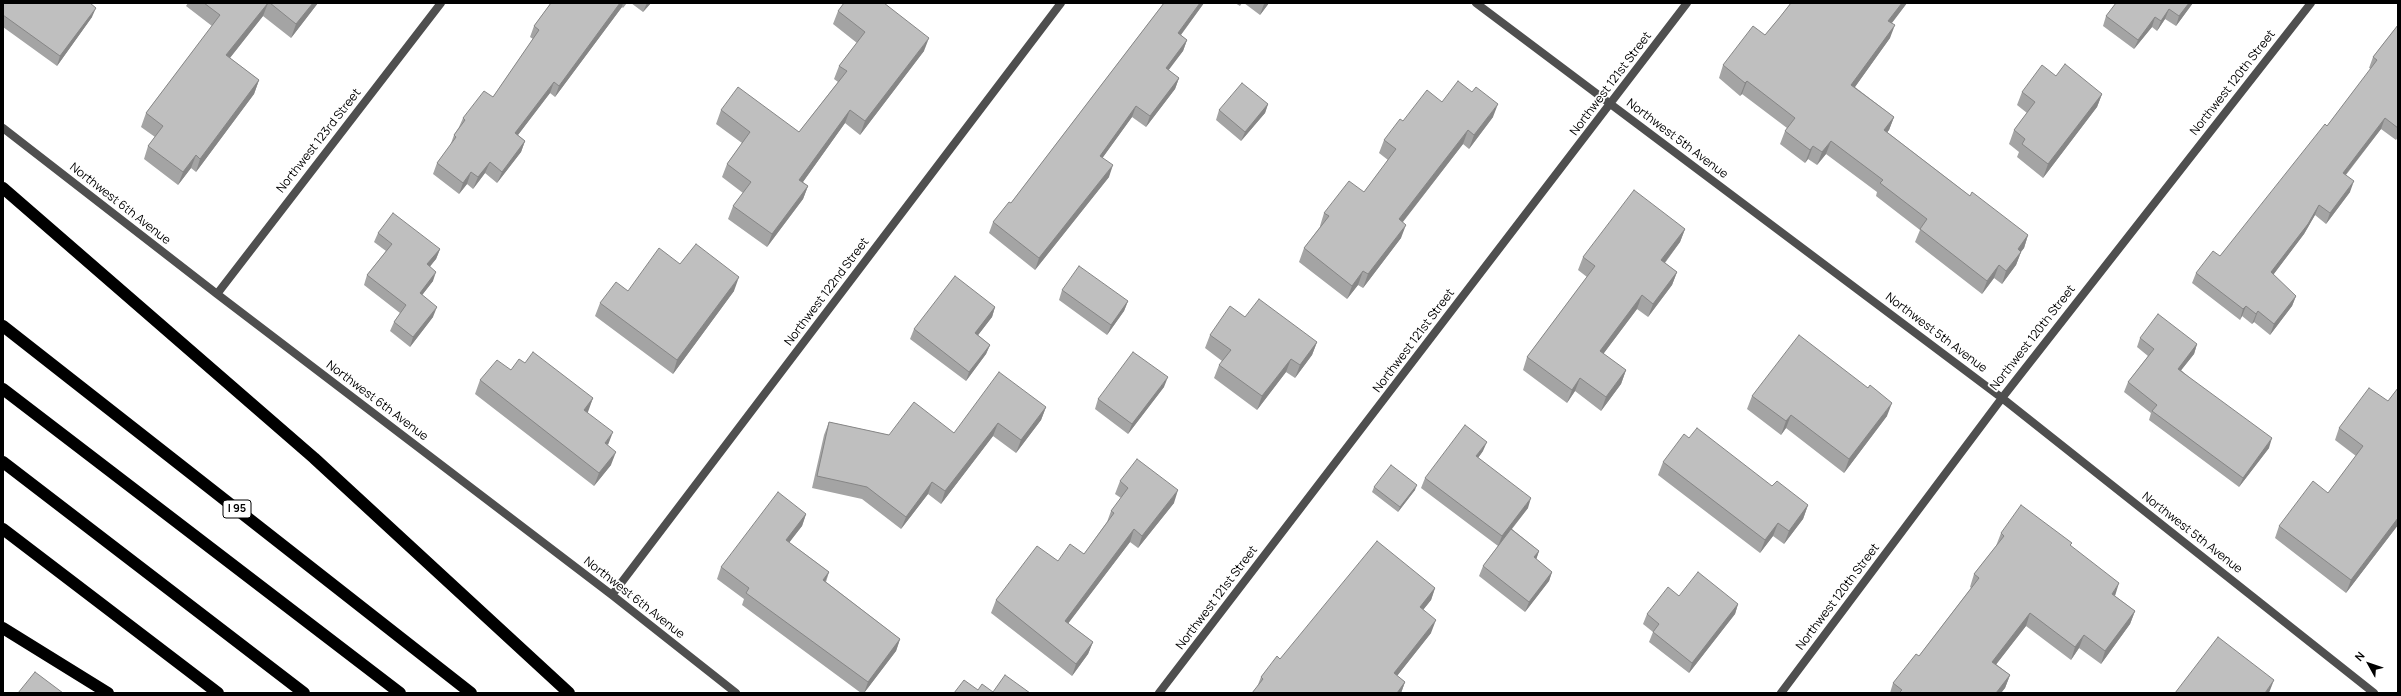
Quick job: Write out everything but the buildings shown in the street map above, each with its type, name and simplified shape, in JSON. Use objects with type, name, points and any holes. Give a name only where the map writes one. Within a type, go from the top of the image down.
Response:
[{"type":"highway","points":[[3,188],[314,458],[569,693]]},
{"type":"highway","name":"I 95","points":[[3,326],[470,693]]},
{"type":"highway","points":[[3,389],[400,693]]},
{"type":"highway","points":[[3,462],[304,693]]},
{"type":"highway","points":[[3,529],[218,693]]},
{"type":"highway","points":[[3,628],[108,693]]},
{"type":"street","name":"Northwest 123rd Street","points":[[216,294],[441,3]]},
{"type":"street","name":"Northwest 122nd Street","points":[[612,595],[1061,3]]},
{"type":"street","name":"Northwest 5th Avenue","points":[[1476,3],[2002,398],[2374,693]]},
{"type":"street","name":"Northwest 121st Street","points":[[1159,693],[1687,3]]},
{"type":"street","name":"Northwest 120th Street","points":[[1780,693],[2002,398],[2311,3]]},
{"type":"street","name":"Northwest 6th Avenue","points":[[3,128],[216,294],[612,595],[736,693]]}]
